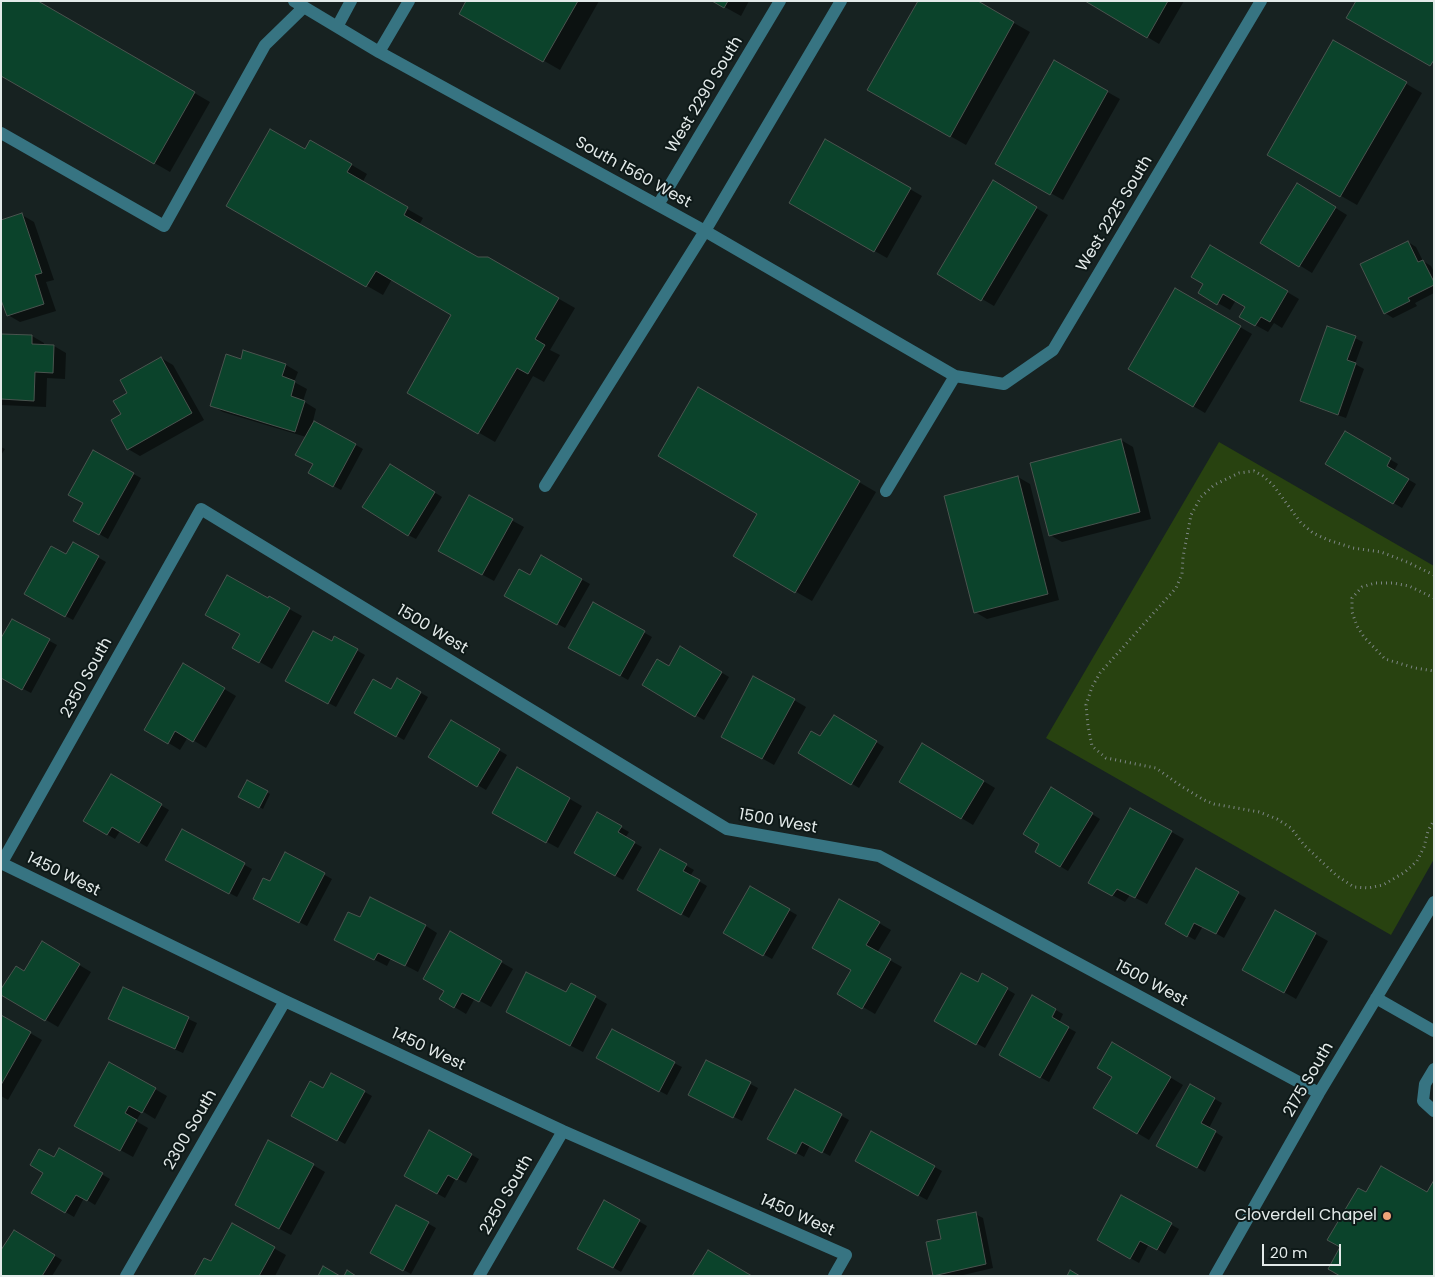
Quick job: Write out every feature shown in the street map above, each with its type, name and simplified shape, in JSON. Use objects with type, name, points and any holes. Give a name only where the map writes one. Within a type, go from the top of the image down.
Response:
[{"type":"street","points":[[337,27],[352,1]]},
{"type":"street","points":[[379,52],[408,1]]},
{"type":"street","name":"West 2290 South","points":[[658,205],[780,1]]},
{"type":"street","points":[[545,486],[705,231],[841,1]]},
{"type":"street","name":"West 2225 South","points":[[955,376],[1004,384],[1053,350],[1261,1]]},
{"type":"street","points":[[1,133],[164,226],[265,45],[299,4]]},
{"type":"street","name":"South 1560 West","points":[[299,4],[379,52],[705,231],[955,376]]},
{"type":"street","points":[[886,491],[955,376]]},
{"type":"street","name":"2350 South","points":[[1,863],[201,509]]},
{"type":"street","name":"1500 West","points":[[201,509],[727,829],[879,856],[1319,1094]]},
{"type":"street","name":"1450 West","points":[[1,863],[285,1001],[563,1131],[846,1255],[834,1276]]},
{"type":"street","name":"2175 South","points":[[1215,1276],[1319,1094],[1434,902]]},
{"type":"street","points":[[1376,998],[1434,1031]]},
{"type":"street","name":"2300 South","points":[[126,1276],[285,1001]]},
{"type":"street","points":[[1434,1069],[1425,1084],[1424,1101],[1434,1110]]},
{"type":"street","name":"2250 South","points":[[479,1276],[563,1131]]},
{"type":"path","points":[[1434,575],[1381,552],[1353,548],[1313,533],[1301,523],[1273,485],[1263,476],[1254,471],[1239,473],[1214,485],[1201,498],[1191,515],[1183,557],[1182,574],[1176,588],[1100,673],[1092,687],[1086,706],[1092,746],[1106,758],[1156,768],[1204,800],[1214,804],[1259,812],[1277,819],[1291,828],[1304,844],[1337,876],[1354,887],[1368,888],[1383,885],[1405,872],[1417,861],[1434,820]]},
{"type":"path","points":[[1434,598],[1409,586],[1393,583],[1375,583],[1362,587],[1352,598],[1352,612],[1357,626],[1364,637],[1385,659],[1415,668],[1434,671]]},
{"type":"green space","points":[[1219,442],[1434,566],[1434,859],[1391,935],[1046,738]]},
{"type":"building","points":[[1,1],[38,1],[195,92],[154,164],[1,76]]},
{"type":"building","points":[[466,1],[578,1],[543,62],[459,14]]},
{"type":"building","points":[[712,1],[728,1],[724,8]]},
{"type":"building","points":[[918,1],[978,1],[1014,22],[950,137],[867,90]]},
{"type":"building","points":[[1085,1],[1168,1],[1147,38]]},
{"type":"building","points":[[1356,1],[1434,1],[1434,60],[1430,66],[1346,18]]},
{"type":"building","points":[[1333,40],[1407,82],[1340,197],[1267,155]]},
{"type":"building","points":[[1054,60],[1108,91],[1050,195],[995,164]]},
{"type":"building","points":[[270,129],[305,149],[310,140],[352,164],[347,172],[408,207],[404,215],[478,257],[488,257],[559,298],[535,339],[545,345],[528,374],[517,368],[478,434],[407,393],[451,315],[376,271],[366,287],[226,206]]},
{"type":"building","points":[[825,139],[911,188],[874,252],[789,203]]},
{"type":"building","points":[[993,180],[1037,207],[981,301],[937,274]]},
{"type":"building","points":[[1297,183],[1336,207],[1299,267],[1260,243]]},
{"type":"building","points":[[22,213],[42,273],[35,275],[44,304],[7,316],[1,300],[1,220]]},
{"type":"building","points":[[1408,241],[1418,262],[1423,260],[1434,285],[1408,298],[1410,301],[1384,314],[1360,264]]},
{"type":"building","points":[[1210,245],[1288,291],[1270,322],[1261,317],[1255,326],[1239,317],[1245,307],[1223,294],[1217,305],[1198,293],[1203,284],[1191,277]]},
{"type":"building","points":[[1175,288],[1241,326],[1193,407],[1128,369]]},
{"type":"building","points":[[1327,326],[1356,336],[1347,360],[1356,363],[1338,415],[1300,401]]},
{"type":"building","points":[[1,334],[32,335],[32,344],[54,345],[53,373],[35,372],[34,401],[1,399]]},
{"type":"building","points":[[243,350],[286,364],[282,376],[295,381],[291,396],[305,401],[295,432],[210,406],[226,354],[241,359]]},
{"type":"building","points":[[161,357],[192,413],[127,450],[111,420],[121,414],[113,401],[127,393],[120,380]]},
{"type":"building","points":[[698,387],[860,481],[795,593],[733,556],[757,514],[658,456]]},
{"type":"building","points":[[314,421],[356,444],[333,487],[308,473],[313,464],[295,455]]},
{"type":"building","points":[[1345,431],[1391,458],[1387,466],[1409,479],[1393,504],[1325,464]]},
{"type":"building","points":[[1121,439],[1140,512],[1049,536],[1030,463]]},
{"type":"building","points":[[93,450],[134,473],[99,535],[73,521],[83,503],[68,495]]},
{"type":"building","points":[[390,464],[435,492],[408,536],[362,507]]},
{"type":"building","points":[[1018,476],[1048,594],[974,613],[944,496]]},
{"type":"building","points":[[469,495],[513,519],[482,575],[438,551]]},
{"type":"building","points":[[73,542],[99,556],[65,617],[24,594],[51,546],[66,554]]},
{"type":"building","points":[[541,555],[582,579],[557,625],[504,596],[519,569],[530,575]]},
{"type":"building","points":[[227,575],[290,608],[259,663],[232,648],[240,634],[205,615]]},
{"type":"building","points":[[593,602],[645,631],[620,676],[568,648]]},
{"type":"building","points":[[12,619],[50,639],[22,690],[1,678],[1,638]]},
{"type":"building","points":[[313,631],[332,641],[334,636],[358,649],[328,704],[285,681]]},
{"type":"building","points":[[680,646],[722,672],[695,717],[642,685],[657,659],[669,666]]},
{"type":"building","points":[[183,663],[225,688],[193,742],[175,731],[168,744],[144,730]]},
{"type":"building","points":[[753,676],[795,699],[762,759],[721,737]]},
{"type":"building","points":[[397,678],[421,692],[396,737],[354,713],[373,679],[391,689]]},
{"type":"building","points":[[834,715],[877,741],[851,785],[798,753],[811,731],[820,736]]},
{"type":"building","points":[[451,720],[500,749],[477,787],[428,757]]},
{"type":"building","points":[[922,743],[984,781],[961,819],[899,782]]},
{"type":"building","points":[[517,767],[570,798],[546,843],[492,813]]},
{"type":"building","points":[[111,774],[162,804],[139,843],[112,827],[107,835],[83,821]]},
{"type":"building","points":[[247,780],[268,791],[259,808],[238,797]]},
{"type":"building","points":[[1051,787],[1093,813],[1060,867],[1035,852],[1039,844],[1023,834]]},
{"type":"building","points":[[1130,808],[1172,831],[1135,898],[1117,889],[1112,896],[1088,883]]},
{"type":"building","points":[[597,812],[622,826],[618,832],[635,842],[615,876],[574,853]]},
{"type":"building","points":[[182,829],[245,863],[229,894],[165,860]]},
{"type":"building","points":[[660,849],[687,864],[683,871],[700,880],[681,915],[637,890]]},
{"type":"building","points":[[285,852],[325,873],[299,923],[253,899],[263,878],[270,881]]},
{"type":"building","points":[[1196,868],[1239,892],[1216,934],[1194,923],[1187,937],[1165,924]]},
{"type":"building","points":[[750,886],[790,909],[763,956],[723,933]]},
{"type":"building","points":[[370,897],[426,925],[405,966],[378,953],[374,960],[334,940],[348,912],[360,917]]},
{"type":"building","points":[[839,899],[880,922],[866,945],[891,959],[862,1009],[837,994],[851,970],[812,948]]},
{"type":"building","points":[[1275,910],[1316,933],[1284,993],[1242,970]]},
{"type":"building","points":[[450,931],[502,961],[479,1002],[462,993],[454,1008],[439,999],[444,991],[423,979]]},
{"type":"building","points":[[42,941],[80,964],[45,1021],[1,995],[1,989],[16,966],[24,971]]},
{"type":"building","points":[[526,972],[566,992],[571,983],[596,996],[570,1046],[506,1012]]},
{"type":"building","points":[[961,973],[978,982],[982,973],[1008,988],[976,1045],[934,1021]]},
{"type":"building","points":[[123,987],[189,1017],[175,1049],[108,1019]]},
{"type":"building","points":[[1032,995],[1056,1009],[1052,1017],[1069,1027],[1040,1078],[999,1055]]},
{"type":"building","points":[[1,1015],[31,1032],[1,1085]]},
{"type":"building","points":[[612,1029],[675,1062],[659,1092],[596,1058]]},
{"type":"building","points":[[1112,1042],[1171,1077],[1137,1134],[1093,1108],[1112,1077],[1097,1068]]},
{"type":"building","points":[[706,1060],[751,1082],[733,1118],[688,1095]]},
{"type":"building","points":[[109,1062],[156,1088],[142,1113],[129,1106],[125,1113],[137,1120],[120,1151],[74,1126]]},
{"type":"building","points":[[331,1073],[365,1091],[337,1141],[291,1116],[310,1081],[323,1088]]},
{"type":"building","points":[[1190,1084],[1215,1098],[1201,1123],[1216,1131],[1197,1168],[1156,1146]]},
{"type":"building","points":[[795,1089],[842,1114],[822,1153],[802,1142],[796,1154],[767,1139]]},
{"type":"building","points":[[429,1130],[472,1154],[457,1180],[448,1175],[437,1194],[404,1176]]},
{"type":"building","points":[[871,1131],[935,1166],[918,1196],[855,1161]]},
{"type":"building","points":[[268,1140],[314,1164],[279,1229],[235,1205]]},
{"type":"building","points":[[59,1148],[103,1173],[87,1201],[76,1195],[65,1213],[31,1193],[43,1173],[30,1165],[39,1149],[54,1157]]},
{"type":"building","name":"Cloverdell Chapel","points":[[1381,1166],[1427,1192],[1434,1180],[1434,1276],[1340,1276],[1328,1269],[1340,1247],[1327,1240],[1358,1188],[1366,1192]]},
{"type":"building","points":[[1121,1195],[1172,1223],[1157,1250],[1140,1241],[1130,1259],[1097,1240]]},
{"type":"building","points":[[604,1200],[640,1220],[613,1268],[577,1249]]},
{"type":"building","points":[[396,1205],[429,1222],[403,1271],[370,1253]]},
{"type":"building","points":[[976,1212],[986,1264],[933,1276],[926,1242],[941,1239],[937,1220]]},
{"type":"building","points":[[232,1223],[275,1247],[259,1276],[194,1276],[204,1258],[211,1261]]},
{"type":"building","points":[[14,1230],[55,1255],[42,1276],[1,1276],[1,1250]]},
{"type":"building","points":[[708,1250],[752,1276],[692,1276]]},
{"type":"building","points":[[323,1266],[340,1276],[318,1276]]},
{"type":"building","points":[[347,1270],[356,1276],[344,1276]]},
{"type":"building","points":[[1070,1270],[1080,1276],[1067,1276]]},
{"type":"place","name":"Cloverdell Chapel","points":[[1387,1216]]}]
